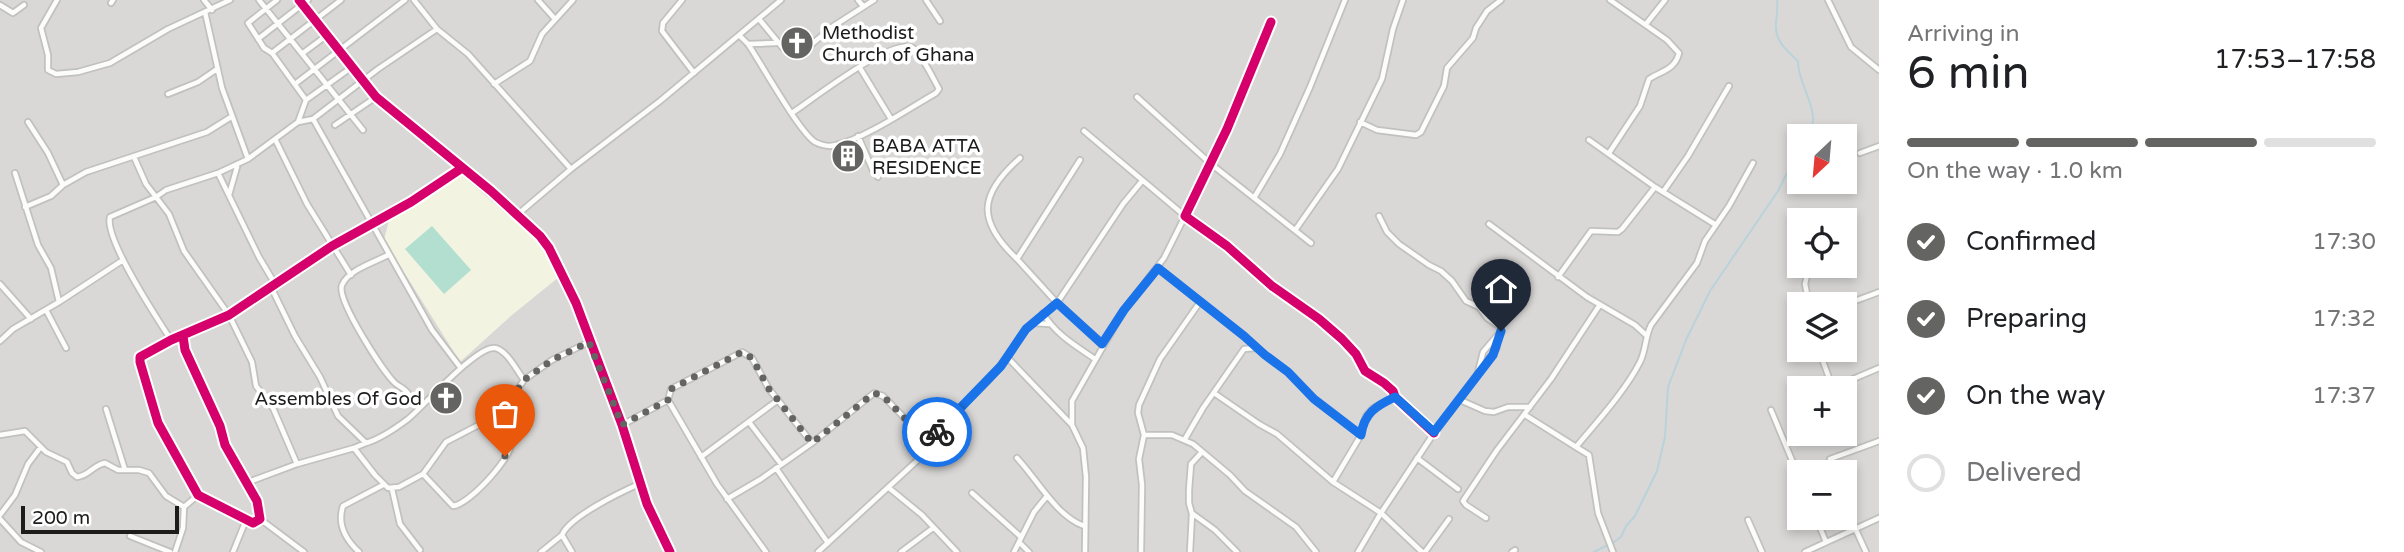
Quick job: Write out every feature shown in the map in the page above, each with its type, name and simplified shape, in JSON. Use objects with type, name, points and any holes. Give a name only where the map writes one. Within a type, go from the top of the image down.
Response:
[{"type":"street","points":[[57,0],[41,28],[48,55],[48,71],[56,74],[88,71],[110,63],[169,29],[230,0]]},
{"type":"street","points":[[204,0],[212,10]]},
{"type":"street","points":[[259,0],[363,130]]},
{"type":"street","points":[[277,0],[248,22],[264,48],[272,52],[306,100]]},
{"type":"street","points":[[258,38],[300,2],[308,0]]},
{"type":"street","points":[[272,52],[341,0]]},
{"type":"street","points":[[295,83],[405,0]]},
{"type":"street","points":[[414,0],[437,29],[468,54],[571,169]]},
{"type":"street","points":[[538,0],[555,19]]},
{"type":"street","points":[[494,84],[530,61],[542,34],[573,0]]},
{"type":"street","points":[[682,0],[663,23],[662,31],[694,73]]},
{"type":"street","points":[[517,215],[781,0]]},
{"type":"street","points":[[858,0],[863,6]]},
{"type":"street","points":[[759,19],[777,43],[787,52],[798,56],[832,27],[874,0]]},
{"type":"street","points":[[926,0],[940,21]]},
{"type":"street","points":[[1254,198],[1280,154],[1345,0]]},
{"type":"street","points":[[1296,229],[1338,169],[1382,79],[1393,29],[1403,0]]},
{"type":"street","points":[[1360,122],[1377,130],[1416,135],[1421,132],[1444,86],[1447,68],[1473,38],[1487,11],[1501,0]]},
{"type":"street","points":[[1609,153],[1640,106],[1649,79],[1671,68],[1678,59],[1676,49],[1646,24],[1610,0]]},
{"type":"street","points":[[1646,24],[1665,0]]},
{"type":"street","points":[[1828,0],[1852,47],[1879,70]]},
{"type":"street","points":[[300,2],[376,97],[540,236],[557,262],[576,303],[622,425],[639,484],[657,529],[670,552]]},
{"type":"street","points":[[0,5],[13,13],[24,5]]},
{"type":"street","points":[[205,12],[231,117],[248,159]]},
{"type":"street","points":[[1072,425],[1072,401],[1087,378],[1102,344],[1124,310],[1158,268],[1211,164],[1271,22]]},
{"type":"street","points":[[298,122],[313,120],[363,80],[437,29]]},
{"type":"street","points":[[739,35],[748,44],[792,113],[813,141],[821,144],[837,145],[858,136],[938,91],[918,52],[912,48],[901,47],[860,68],[792,113]]},
{"type":"street","points":[[303,53],[326,36]]},
{"type":"street","points":[[748,44],[777,43]]},
{"type":"street","points":[[171,340],[123,260],[109,219],[166,190],[237,166],[276,141],[298,122],[306,100],[352,67]]},
{"type":"street","points":[[860,68],[891,119]]},
{"type":"street","points":[[169,94],[198,82],[217,69]]},
{"type":"street","points":[[1663,192],[1729,86]]},
{"type":"street","points":[[335,125],[376,97]]},
{"type":"street","points":[[1137,97],[1211,164],[1311,243]]},
{"type":"street","points":[[25,207],[51,196],[86,172],[207,132],[231,117]]},
{"type":"street","points":[[313,120],[432,330],[460,368]]},
{"type":"street","points":[[28,122],[64,185]]},
{"type":"street","points":[[1084,131],[1185,216],[1227,246],[1272,286],[1319,319],[1356,355],[1365,371],[1384,383],[1393,391],[1395,397],[1434,432]]},
{"type":"street","points":[[858,136],[878,177]]},
{"type":"street","points":[[1590,140],[1655,187],[1716,225]]},
{"type":"street","points":[[276,141],[291,174],[351,275]]},
{"type":"street","points":[[1860,153],[1879,146]]},
{"type":"street","points":[[134,157],[146,184],[169,214],[184,251],[229,315],[252,362],[256,387],[273,408],[297,464]]},
{"type":"street","points":[[1020,158],[1006,170],[998,182],[986,215],[996,237],[1057,303],[1102,344]]},
{"type":"street","points":[[1017,259],[1080,160]]},
{"type":"street","points":[[1576,447],[1631,378],[1644,351],[1646,335],[1697,263],[1705,241],[1753,163]]},
{"type":"street","points":[[229,197],[237,166]]},
{"type":"street","points":[[260,519],[253,523],[198,495],[158,423],[139,359],[171,340],[229,315],[332,246],[411,202],[462,168]]},
{"type":"street","points":[[15,173],[38,245],[49,261],[59,302]]},
{"type":"street","points":[[218,173],[295,336],[320,377],[338,416],[366,443]]},
{"type":"street","points":[[818,552],[921,457],[939,430],[988,380],[1032,323],[1057,303],[1123,204],[1142,181]]},
{"type":"street","points":[[1558,276],[1591,231],[1618,232],[1655,187]]},
{"type":"street","points":[[1379,216],[1387,232],[1399,244],[1441,271],[1466,300],[1479,307],[1487,318],[1500,327],[1497,338],[1487,345],[1483,352],[1480,370]]},
{"type":"street","points":[[1489,224],[1599,306],[1635,325],[1646,335]]},
{"type":"street","points":[[388,255],[351,275],[341,288],[353,319],[377,360],[419,408]]},
{"type":"street","points":[[0,341],[13,329],[123,260]]},
{"type":"street","points":[[1158,268],[1288,372],[1314,399],[1361,435]]},
{"type":"street","points":[[0,284],[31,319]]},
{"type":"street","points":[[1857,300],[1879,292]]},
{"type":"street","points":[[1141,552],[1142,485],[1139,459],[1143,435],[1138,413],[1143,394],[1160,359],[1200,302]]},
{"type":"street","points":[[1486,518],[1463,501],[1599,306]]},
{"type":"street","points":[[46,310],[66,348]]},
{"type":"street","points":[[1043,313],[1049,324],[1095,359]]},
{"type":"street","points":[[1032,323],[1049,324]]},
{"type":"street","points":[[183,336],[186,350],[226,445],[257,502],[260,519],[304,552]]},
{"type":"street","points":[[1185,439],[1244,349],[1244,336]]},
{"type":"street","points":[[1358,552],[1434,432],[1497,348],[1497,338]]},
{"type":"street","points":[[354,448],[383,485],[392,489],[423,474],[446,442],[491,419],[506,407],[524,380],[552,360],[589,342]]},
{"type":"street","points":[[246,482],[373,441],[408,419],[460,368],[488,349],[494,348],[503,352],[524,380]]},
{"type":"street","points":[[1244,349],[1256,348]]},
{"type":"street","points":[[766,552],[727,499],[701,457],[668,400],[671,389],[742,352],[752,358],[760,375],[812,443]]},
{"type":"street","points":[[1007,358],[1021,369],[1031,384],[1072,425],[1083,448],[1085,552]]},
{"type":"street","points":[[1823,362],[1829,378],[1834,382],[1846,382],[1879,368]]},
{"type":"street","points":[[727,499],[812,443],[874,393],[883,396],[929,443]]},
{"type":"street","points":[[1213,393],[1277,434],[1334,482],[1381,513],[1423,552],[1448,519]]},
{"type":"street","points":[[1334,482],[1361,435],[1366,416],[1373,408],[1395,397]]},
{"type":"street","points":[[622,425],[668,400]]},
{"type":"street","points":[[701,457],[778,400]]},
{"type":"street","points":[[1460,400],[1494,412],[1508,407],[1530,407]]},
{"type":"street","points":[[106,409],[125,470]]},
{"type":"street","points":[[1771,410],[1792,460]]},
{"type":"street","points":[[1525,415],[1589,455],[1598,513],[1614,552]]},
{"type":"street","points":[[423,474],[453,506],[460,506],[469,499],[499,465],[510,447],[508,435],[491,419]]},
{"type":"street","points":[[749,422],[828,543]]},
{"type":"street","points":[[0,435],[25,431],[40,448],[64,460],[77,477],[89,474],[101,464],[149,473],[166,496],[184,507]]},
{"type":"street","points":[[1143,435],[1167,435],[1185,439],[1230,475],[1245,491],[1296,527],[1316,552]]},
{"type":"street","points":[[1830,459],[1879,441]]},
{"type":"street","points":[[40,448],[28,464],[15,495],[0,517],[21,542],[41,552]]},
{"type":"street","points":[[1191,552],[1191,464],[1202,452]]},
{"type":"street","points":[[1017,458],[1035,477],[1047,496],[1073,520],[1084,526]]},
{"type":"street","points":[[1417,458],[1458,489]]},
{"type":"street","points":[[541,552],[562,535],[567,525],[639,484]]},
{"type":"street","points":[[359,552],[339,518],[343,506],[383,485]]},
{"type":"street","points":[[888,488],[922,515],[957,552]]},
{"type":"street","points":[[392,489],[400,523],[420,550]]},
{"type":"street","points":[[972,493],[1020,539],[1029,552]]},
{"type":"street","points":[[130,536],[172,552],[183,528],[184,507],[198,495]]},
{"type":"street","points":[[1014,552],[1034,512],[1047,496]]},
{"type":"street","points":[[1192,514],[1216,530],[1237,552]]},
{"type":"street","points":[[1857,528],[1879,518]]},
{"type":"street","points":[[233,552],[246,520]]},
{"type":"street","points":[[1748,520],[1762,552]]},
{"type":"street","points":[[901,552],[933,528]]},
{"type":"street","points":[[1821,530],[1826,542]]},
{"type":"street","points":[[1805,552],[1852,530]]},
{"type":"street","points":[[1857,530],[1866,552]]},
{"type":"street","points":[[562,535],[572,552]]},
{"type":"shaded area","points":[[0,0],[1879,0],[1879,552],[0,552]]},
{"type":"shaded area","points":[[458,172],[536,239],[553,262],[559,277],[460,362],[384,240],[389,220]]},
{"type":"green space","points":[[432,226],[471,270],[444,294],[405,249]]},
{"type":"waterway","points":[[1777,0],[1777,35],[1785,49],[1798,61],[1801,80],[1812,108],[1812,124]]},
{"type":"waterway","points":[[1614,542],[1621,537],[1635,516],[1657,471],[1665,437],[1668,387],[1686,340],[1710,291],[1778,191],[1787,173]]},
{"type":"waterway","points":[[1594,552],[1608,545]]},
{"type":"cycle path","points":[[299,0],[376,97],[491,191],[540,236],[549,248],[576,303],[622,425],[647,504],[670,552]]},
{"type":"cycle path","points":[[1271,22],[1227,129],[1185,216],[1227,246],[1272,286],[1342,339],[1356,354],[1365,371],[1393,391],[1395,397],[1434,433]]},
{"type":"cycle path","points":[[183,336],[185,350],[220,426],[225,445],[257,501],[260,519],[253,523],[198,495],[158,423],[140,357],[171,340],[229,315],[332,246],[411,202],[462,168]]},
{"type":"way so far","points":[[505,456],[511,441],[491,419],[506,407],[520,383],[552,360],[589,342],[622,425],[668,400],[671,389],[742,352],[752,358],[769,389],[812,443],[868,395],[874,393],[883,396],[929,443],[937,432]]},
{"type":"place","name":"Methodist Church of Ghana","points":[[797,43]]},
{"type":"place","name":"BABA ATTA RESIDENCE","points":[[848,156]]},
{"type":"place","name":"Assembles Of God","points":[[446,398]]},
{"type":"route","points":[[937,432],[1001,366],[1026,329],[1043,313],[1057,303],[1102,344],[1124,310],[1158,268],[1288,372],[1314,399],[1361,435],[1366,416],[1373,408],[1395,397],[1434,432],[1493,355],[1501,331]]}]
